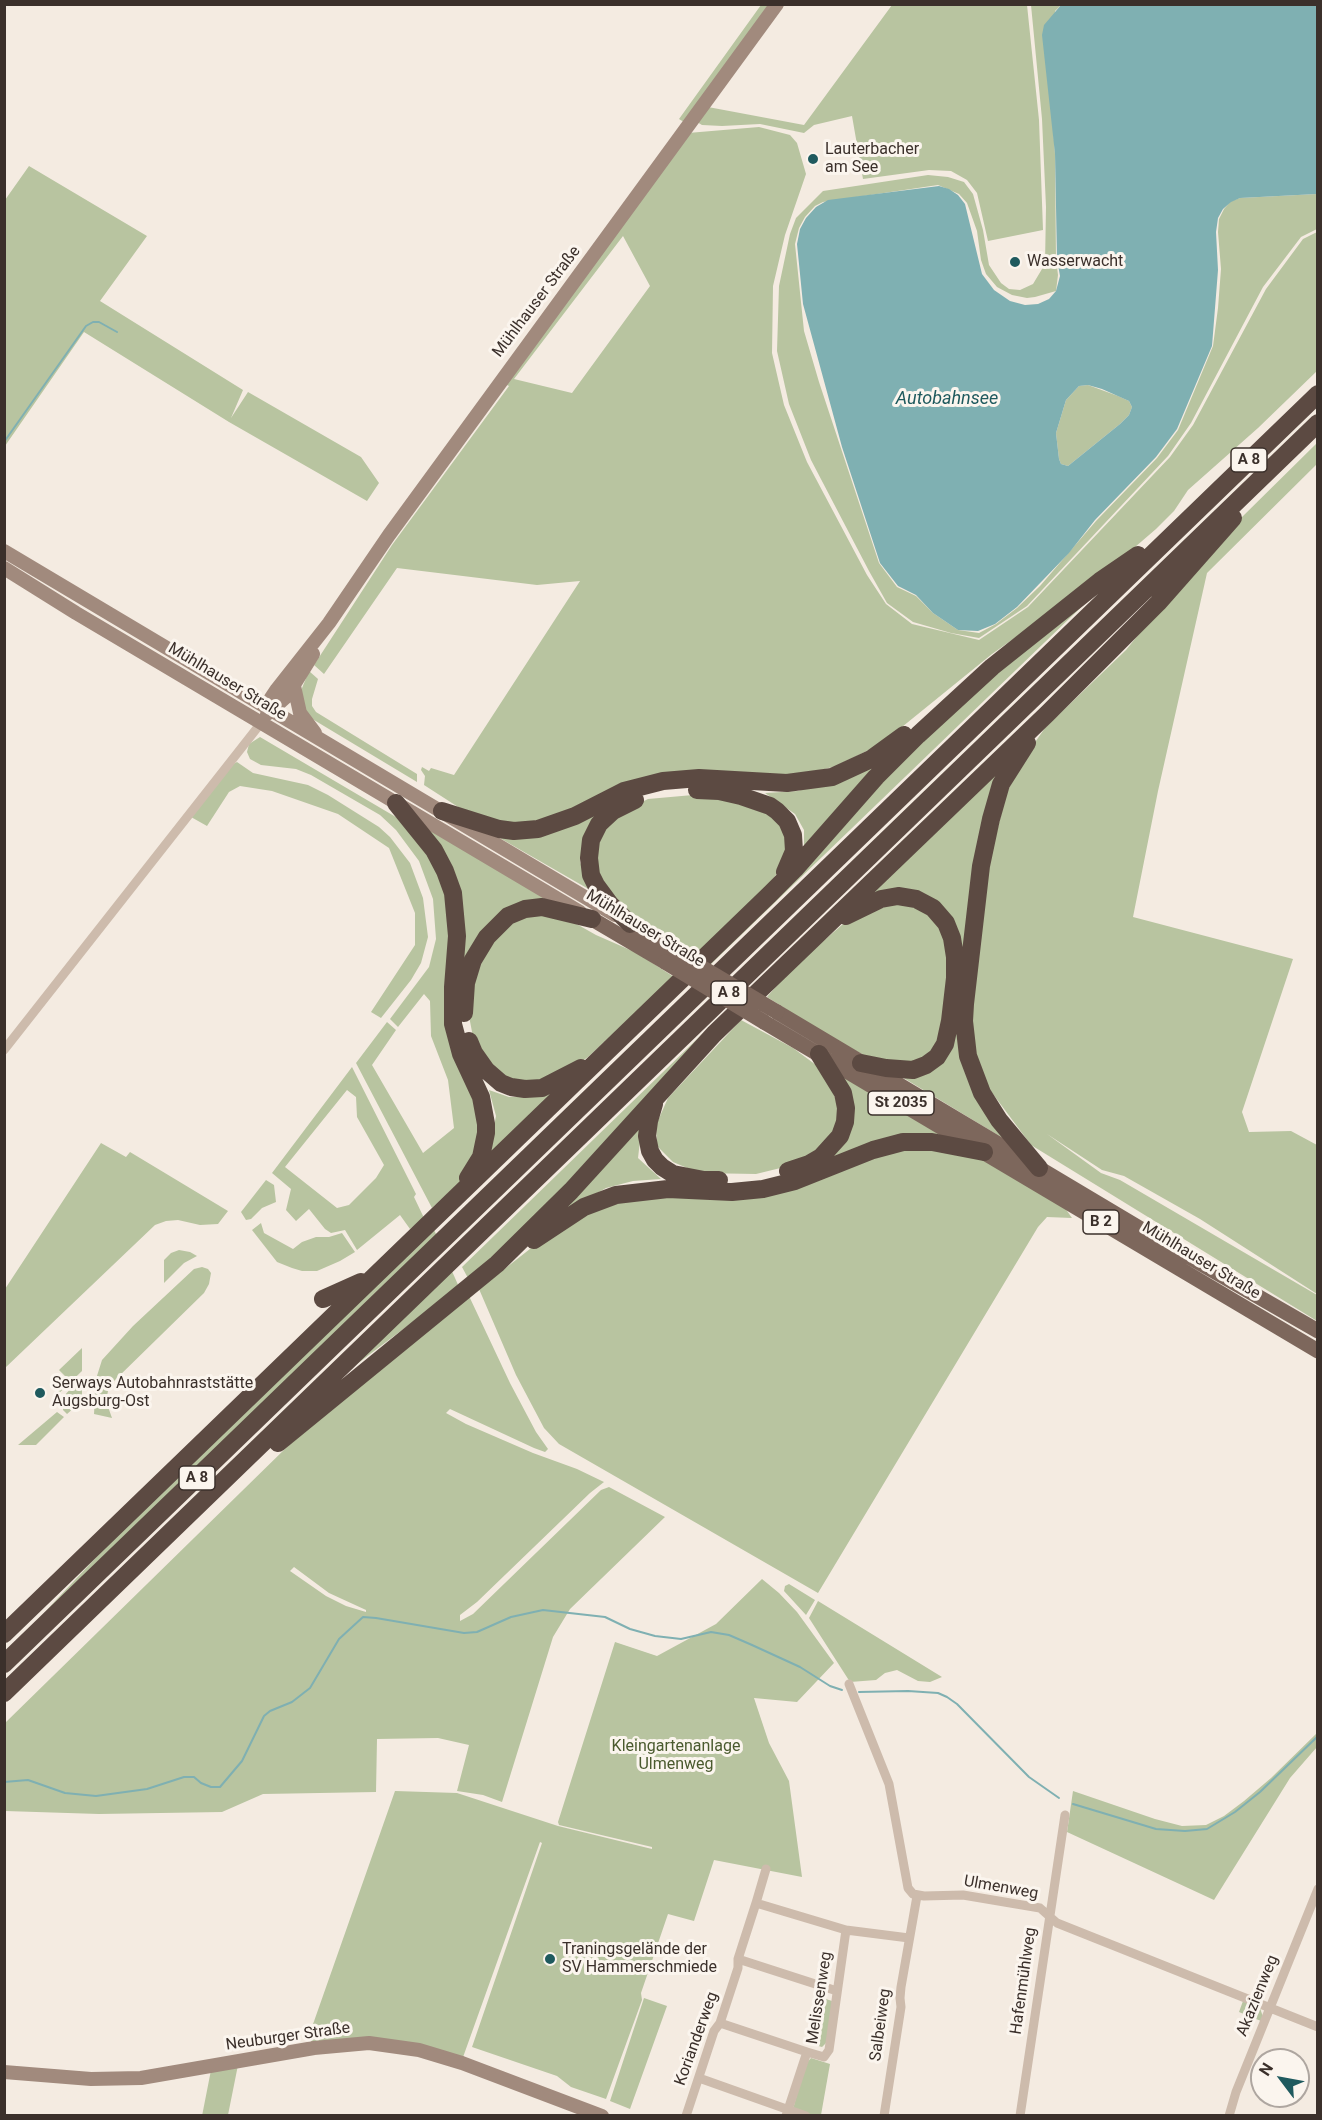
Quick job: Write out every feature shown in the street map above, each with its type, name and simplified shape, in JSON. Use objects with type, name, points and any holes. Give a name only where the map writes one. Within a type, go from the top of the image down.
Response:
[{"type":"highway","name":"A 8","points":[[4,1664],[1317,394]]},
{"type":"highway","name":"A 8","points":[[4,1693],[1317,423]]},
{"type":"highway","points":[[195,1509],[283,1440],[497,1264],[572,1191],[714,1034],[1047,714],[1158,603],[1214,542],[1262,476]]},
{"type":"highway","points":[[4,1634],[769,895],[876,777],[956,700],[1100,581],[1182,525]]},
{"type":"highway","points":[[442,811],[499,829],[530,830],[558,823],[624,791],[663,781],[699,778],[787,783],[831,777],[871,759],[956,700]]},
{"type":"highway","points":[[1039,1168],[999,1120],[982,1093],[968,1056],[964,1021],[981,866],[991,819],[1001,784],[1047,714]]},
{"type":"highway","points":[[630,924],[610,904],[596,885],[590,867],[591,840],[599,824],[613,811],[636,799],[658,793],[683,790],[719,791],[757,801],[777,811],[790,826],[794,851],[783,876],[769,895]]},
{"type":"highway","points":[[396,802],[434,850],[453,893],[457,936],[452,1000],[453,1024],[461,1054],[478,1090],[486,1116],[486,1132],[481,1157],[447,1206]]},
{"type":"highway","points":[[810,942],[858,909],[881,898],[890,897],[908,897],[924,903],[940,916],[949,930],[954,948],[955,978],[949,1029],[942,1050],[932,1062],[913,1070],[861,1063]]},
{"type":"highway","points":[[592,919],[542,907],[515,912],[501,921],[479,948],[469,972],[464,995],[466,1028],[474,1053],[486,1070],[501,1083],[525,1089],[542,1088],[569,1076],[611,1049]]},
{"type":"highway","points":[[662,1090],[651,1114],[647,1136],[650,1151],[662,1167],[673,1174],[704,1180],[763,1177],[809,1164],[821,1157],[840,1136],[845,1122],[846,1108],[843,1093],[819,1054]]},
{"type":"highway","points":[[497,1264],[568,1216],[584,1207],[616,1195],[668,1190],[732,1192],[764,1189],[795,1181],[873,1150],[903,1142],[932,1142],[984,1152]]},
{"type":"highway","points":[[323,1299],[380,1270]]},
{"type":"main road","name":"Mühlhauser Straße","points":[[592,919],[671,957],[771,1017],[861,1063],[1317,1331]]},
{"type":"main road","name":"Mühlhauser Straße","points":[[630,924],[671,957]]},
{"type":"main road","name":"Mühlhauser Straße","points":[[771,1017],[819,1054],[1317,1351]]},
{"type":"street","name":"Mühlhauser Straße","points":[[270,710],[271,698],[277,689],[328,623],[389,535],[610,236],[777,4]]},
{"type":"street","name":"Mühlhauser Straße","points":[[4,551],[630,924]]},
{"type":"street","name":"Mühlhauser Straße","points":[[4,568],[592,919]]},
{"type":"street","name":"Mühlhauser Straße","points":[[270,710],[280,703],[294,686],[328,623]]},
{"type":"street","points":[[294,686],[300,713],[318,738]]},
{"type":"street","points":[[4,1050],[270,710]]},
{"type":"street","points":[[849,1684],[890,1784],[908,1888],[917,1896]]},
{"type":"street","name":"Hafenmühlweg","points":[[1020,2115],[1065,1815]]},
{"type":"street","name":"Korianderweg","points":[[686,2115],[738,1968],[738,1959],[766,1869]]},
{"type":"street","name":"Akazienweg","points":[[1229,2115],[1269,2007],[1317,1889]]},
{"type":"street","name":"Ulmenweg","points":[[917,1896],[963,1895],[1040,1908],[1057,1923],[1317,2027]]},
{"type":"street","name":"Salbeiweg","points":[[884,2115],[917,1896]]},
{"type":"street","points":[[756,1903],[846,1930],[909,1938]]},
{"type":"street","name":"Melissenweg","points":[[787,2113],[807,2052],[824,2056],[829,2050],[846,1930]]},
{"type":"street","points":[[738,1959],[837,1991]]},
{"type":"street","points":[[720,2023],[807,2052]]},
{"type":"street","name":"Neuburger Straße","points":[[4,2072],[91,2079],[141,2078],[314,2048],[369,2043],[419,2050],[462,2063],[602,2115]]},
{"type":"street","points":[[699,2078],[787,2113],[806,2115]]},
{"type":"green space","points":[[761,5],[772,5],[687,124],[679,119]]},
{"type":"green space","points":[[892,5],[1027,5],[1039,120],[1043,230],[988,241],[977,193],[967,180],[951,171],[929,170],[863,179],[852,116],[814,125],[804,133],[760,124],[722,126],[702,125],[697,122],[708,107],[804,125]]},
{"type":"green space","points":[[1031,5],[1061,5],[1055,11],[1052,114],[1058,275],[1056,291],[1027,298],[1012,295],[997,287],[986,274],[981,260],[977,231],[967,203],[959,194],[938,185],[823,202],[815,206],[805,217],[799,228],[795,244],[804,331],[819,382],[879,563],[897,587],[916,596],[933,613],[958,630],[979,633],[996,624],[1017,608],[1040,586],[1096,521],[1157,458],[1178,430],[1213,346],[1221,269],[1219,219],[1224,209],[1231,201],[1240,198],[1317,194],[1317,229],[1301,237],[1263,287],[1191,423],[1168,456],[1027,606],[979,638],[913,622],[887,603],[811,460],[789,404],[777,351],[779,286],[790,234],[796,218],[823,191],[928,175],[948,177],[964,182],[973,194],[983,230],[989,265],[1001,283],[1009,289],[1020,290],[1033,284],[1045,264],[1046,207],[1042,119]]},
{"type":"green space","points":[[759,127],[790,135],[797,143],[806,174],[785,235],[773,286],[772,353],[784,405],[807,462],[867,575],[886,604],[912,624],[979,640],[1028,607],[1170,457],[1193,425],[1266,289],[1303,239],[1317,232],[1317,371],[1258,428],[1188,490],[1174,511],[1156,529],[1099,578],[992,654],[881,744],[836,766],[821,770],[776,776],[699,772],[558,817],[515,824],[469,814],[424,785],[425,776],[421,770],[422,767],[429,771],[431,768],[454,775],[580,581],[537,585],[397,568],[324,674],[314,665],[392,545],[509,386],[503,383],[688,133]],"holes":[[[623,236],[650,286],[572,393],[514,379]]]},
{"type":"green space","points":[[29,166],[147,236],[100,301],[243,390],[231,418],[248,392],[361,457],[379,483],[367,501],[229,422],[84,332],[5,446],[5,200]]},
{"type":"green space","points":[[1088,385],[1129,401],[1132,407],[1129,415],[1120,424],[1068,466],[1061,464],[1056,433],[1066,400],[1079,386]]},
{"type":"green space","points":[[1317,443],[1317,464],[1207,573],[1158,791],[1133,917],[1293,959],[1242,1112],[1249,1132],[1291,1131],[1317,1145],[1317,1294],[1200,1219],[1124,1176],[1102,1170],[1047,1134],[1101,1173],[1120,1180],[1317,1295],[1317,1321],[1031,1145],[990,1090],[980,1070],[971,1034],[975,972],[989,864],[1006,794],[1024,758],[1045,728],[1126,650],[1164,603],[1242,517]]},
{"type":"green space","points":[[1100,589],[711,964],[707,961],[958,705]]},
{"type":"green space","points":[[309,671],[318,679],[312,699],[312,706],[316,712],[417,774],[417,782],[309,717],[303,709],[300,693]]},
{"type":"green space","points":[[260,737],[406,823],[419,837],[447,892],[451,959],[481,1145],[466,1176],[432,1208],[356,1063],[387,1022],[396,1030],[372,1065],[423,1153],[454,1128],[448,1080],[431,1036],[430,1001],[424,994],[398,1027],[390,1019],[429,967],[436,939],[433,899],[419,861],[396,830],[380,815],[311,775],[296,769],[261,765],[250,759],[247,752],[249,744]]},
{"type":"green space","points":[[1015,748],[962,982],[943,913],[868,898]]},
{"type":"green space","points":[[880,759],[804,848],[804,830],[795,814],[765,793],[798,791]]},
{"type":"green space","points":[[237,762],[253,773],[308,785],[328,795],[379,827],[390,837],[410,863],[423,898],[428,937],[421,963],[411,980],[381,1018],[371,1012],[415,945],[415,913],[389,848],[338,814],[272,791],[240,786],[229,792],[207,826],[191,817],[228,767]]},
{"type":"green space","points":[[693,795],[719,797],[779,818],[788,839],[784,864],[770,883],[696,955],[622,907],[599,878],[594,856],[604,827],[632,807],[648,799]]},
{"type":"green space","points":[[602,809],[585,835],[580,862],[592,891],[491,833]]},
{"type":"green space","points":[[427,828],[560,905],[513,906],[458,988],[461,937]]},
{"type":"green space","points":[[909,901],[937,919],[950,952],[940,1042],[925,1062],[877,1062],[801,1022],[767,997],[791,969],[859,913]]},
{"type":"green space","points":[[533,911],[573,922],[637,953],[674,977],[588,1057],[568,1071],[525,1085],[503,1079],[474,1042],[468,1011],[472,979],[499,931]]},
{"type":"green space","points":[[728,1009],[601,1156],[469,1280],[462,1267]]},
{"type":"green space","points":[[958,1017],[1011,1143],[897,1074],[919,1072]]},
{"type":"green space","points":[[741,1020],[793,1048],[816,1065],[828,1078],[841,1114],[835,1135],[805,1162],[756,1174],[699,1173],[673,1162],[657,1146],[656,1125],[668,1098]]},
{"type":"green space","points":[[352,1067],[416,1194],[414,1197],[424,1218],[410,1229],[400,1215],[357,1250],[345,1230],[331,1233],[309,1209],[296,1221],[286,1210],[291,1189],[272,1173]],"holes":[[[347,1090],[356,1097],[357,1117],[384,1165],[376,1178],[349,1205],[337,1208],[285,1167]]]},
{"type":"green space","points":[[843,1077],[954,1137],[823,1163],[836,1151]]},
{"type":"green space","points":[[557,1087],[487,1162],[496,1116],[489,1090],[509,1097],[521,1097]]},
{"type":"green space","points":[[642,1124],[638,1158],[661,1179],[633,1181],[606,1188],[555,1217]]},
{"type":"green space","points":[[101,1143],[126,1157],[130,1152],[228,1211],[218,1224],[200,1225],[178,1220],[155,1225],[5,1368],[5,1289]]},
{"type":"green space","points":[[907,1144],[980,1157],[1065,1208],[1072,1218],[1047,1217],[1038,1227],[818,1593],[559,1444],[544,1428],[516,1375],[479,1289],[535,1245],[565,1226],[624,1197],[732,1196]]},
{"type":"green space","points":[[266,1180],[274,1185],[276,1202],[262,1208],[251,1219],[246,1220],[241,1212]]},
{"type":"green space","points":[[261,1223],[264,1233],[293,1249],[302,1242],[316,1237],[329,1237],[342,1233],[355,1252],[317,1271],[292,1268],[277,1262],[252,1230]]},
{"type":"green space","points":[[433,1228],[437,1236],[43,1614],[118,1534]]},
{"type":"green space","points":[[179,1250],[197,1256],[184,1263],[164,1283],[164,1260],[171,1253]]},
{"type":"green space","points":[[202,1267],[211,1273],[204,1293],[114,1381],[108,1391],[106,1401],[112,1418],[94,1414],[96,1379],[102,1360],[133,1326],[194,1269]]},
{"type":"green space","points":[[451,1269],[459,1287],[353,1367]]},
{"type":"green space","points":[[469,1296],[510,1383],[536,1432],[548,1449],[545,1452],[534,1448],[450,1409],[446,1413],[466,1424],[604,1482],[477,1602],[460,1615],[460,1621],[473,1614],[601,1490],[609,1487],[665,1517],[570,1609],[553,1637],[502,1802],[483,1795],[457,1791],[469,1745],[438,1738],[377,1739],[376,1792],[263,1794],[222,1812],[99,1814],[5,1811],[5,1723],[289,1445]],"holes":[[[294,1567],[329,1593],[366,1612],[346,1606],[326,1596],[290,1571]]]},
{"type":"green space","points":[[82,1348],[82,1371],[54,1398],[53,1396],[69,1380],[59,1370]]},
{"type":"green space","points":[[82,1376],[82,1401],[67,1414],[63,1410],[64,1396]]},
{"type":"green space","points":[[57,1412],[64,1417],[36,1445],[18,1445]]},
{"type":"green space","name":"Kleingartenanlage Ulmenweg","points":[[762,1579],[797,1612],[834,1663],[797,1702],[754,1698],[769,1743],[789,1781],[802,1877],[714,1860],[694,1921],[668,1914],[641,1993],[642,2000],[606,2099],[571,2087],[557,2076],[472,2047],[542,1843],[540,1842],[462,2060],[419,2047],[311,2044],[312,2027],[395,1791],[457,1793],[558,1826],[652,1849],[652,1847],[559,1825],[558,1822],[615,1642],[657,1656],[716,1624]]},
{"type":"green space","points":[[789,1584],[815,1600],[806,1615],[784,1591],[785,1586]]},
{"type":"green space","points":[[818,1601],[942,1677],[930,1682],[918,1681],[897,1670],[885,1673],[876,1680],[850,1682],[809,1618]]},
{"type":"green space","points":[[1317,1733],[1317,1747],[1290,1778],[1214,1900],[1067,1832],[1073,1791],[1182,1826],[1206,1825],[1224,1816],[1244,1801]]},
{"type":"green space","points":[[644,1998],[667,2006],[630,2109],[610,2101]]},
{"type":"green space","points":[[823,1998],[832,2001],[827,2042],[822,2047],[808,2043]]},
{"type":"green space","points":[[1243,2001],[1260,2008],[1263,2017],[1261,2021],[1239,2012]]},
{"type":"green space","points":[[811,2058],[830,2064],[821,2115],[812,2115],[793,2109],[805,2065]]},
{"type":"green space","points":[[239,2060],[228,2115],[202,2116],[212,2065]]},
{"type":"water","name":"Autobahnsee","points":[[1061,5],[1317,5],[1317,194],[1240,198],[1223,209],[1218,218],[1216,232],[1218,270],[1212,346],[1177,429],[1156,457],[1095,520],[1069,553],[1017,607],[995,624],[978,631],[958,630],[933,613],[916,595],[898,586],[880,563],[842,447],[803,304],[797,244],[800,229],[806,218],[816,207],[828,200],[939,186],[958,195],[965,204],[982,274],[994,290],[1010,301],[1025,305],[1038,304],[1049,299],[1056,291],[1060,276],[1057,259],[1055,154],[1042,35],[1044,25]],"holes":[[[1088,385],[1129,401],[1132,407],[1129,415],[1068,466],[1061,464],[1056,433],[1066,400],[1079,386]]]},
{"type":"waterway","points":[[4,442],[86,326],[99,322],[117,332]]},
{"type":"waterway","points":[[4,1782],[28,1780],[65,1793],[96,1796],[147,1789],[184,1777],[194,1777],[211,1787],[220,1787],[242,1761],[264,1716],[292,1702],[310,1688],[339,1639],[363,1617],[464,1633],[477,1632],[511,1617],[543,1610],[605,1617],[630,1629],[655,1636],[681,1639],[711,1632],[729,1635],[752,1645],[842,1690]]},
{"type":"waterway","points":[[859,1692],[908,1691],[938,1693],[947,1697],[957,1704],[1029,1777],[1059,1798]]},
{"type":"waterway","points":[[1073,1804],[1156,1829],[1185,1831],[1207,1829],[1235,1812],[1260,1792],[1318,1736]]},
{"type":"place","name":"Lauterbacher am See","points":[[813,159]]},
{"type":"place","name":"Wasserwacht","points":[[1015,262]]},
{"type":"place","name":"Serways Autobahnraststätte Augsburg-Ost","points":[[40,1393]]},
{"type":"place","name":"Traningsgelände der SV Hammerschmiede","points":[[550,1959]]}]
